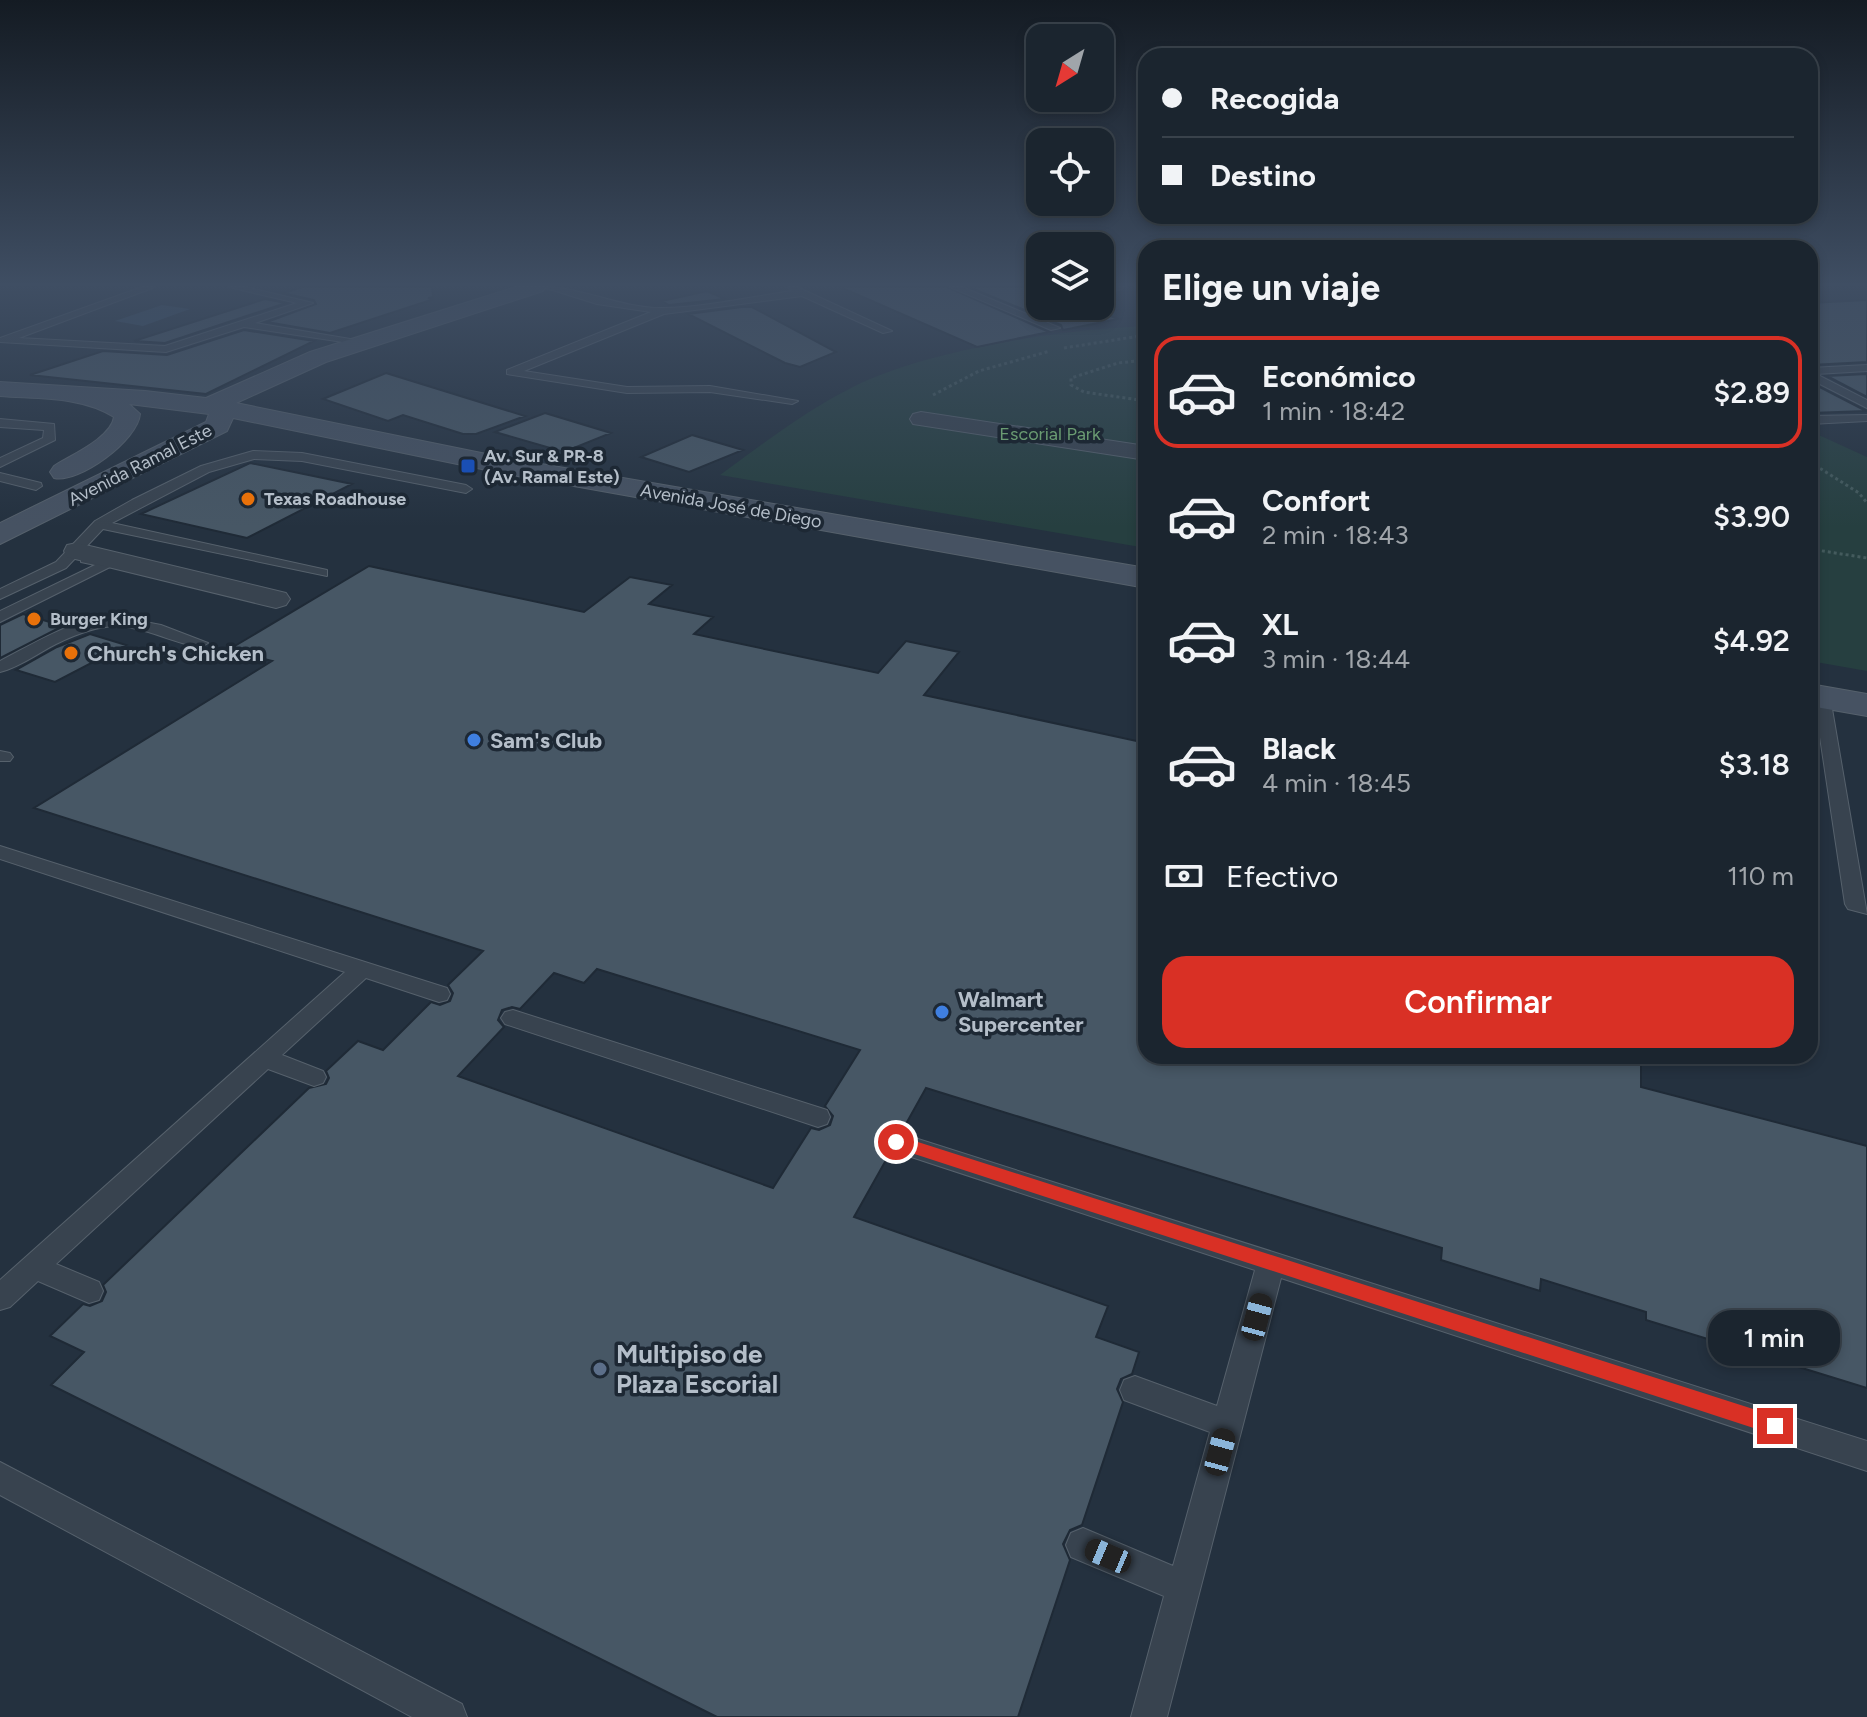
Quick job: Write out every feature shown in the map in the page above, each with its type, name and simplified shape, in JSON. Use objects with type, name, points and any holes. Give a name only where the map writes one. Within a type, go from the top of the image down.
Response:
[{"type":"street","points":[[223,408],[326,367]]},
{"type":"street","points":[[0,389],[79,395],[111,404],[127,414],[126,425],[110,441],[64,472]]},
{"type":"street","name":"Avenida José de Diego","points":[[79,395],[223,408],[506,466],[1138,577]]},
{"type":"street","name":"Avenida Ramal Este","points":[[0,503],[174,420],[223,408],[218,426],[0,535]]},
{"type":"street","points":[[921,419],[1138,452]]},
{"type":"street","points":[[130,470],[200,448],[261,436],[320,433],[368,437]]},
{"type":"street","points":[[74,554],[276,599]]},
{"type":"street","points":[[1818,696],[1867,705]]},
{"type":"lane","points":[[523,367],[511,372],[627,390],[710,389],[792,401]]},
{"type":"lane","points":[[1818,372],[1867,368]]},
{"type":"lane","points":[[1818,377],[1867,405]]},
{"type":"lane","points":[[1818,420],[1867,418]]},
{"type":"lane","points":[[0,423],[50,427],[49,440],[0,463]]},
{"type":"lane","points":[[0,595],[61,565],[100,524],[172,484],[205,469],[253,455],[302,457],[466,489]]},
{"type":"lane","points":[[0,477],[36,486]]},
{"type":"lane","points":[[100,524],[322,573]]},
{"type":"lane","points":[[0,617],[109,564],[74,554]]},
{"type":"lane","points":[[0,667],[106,619],[137,623],[200,643]]},
{"type":"lane","points":[[1818,707],[1855,904],[1867,907]]},
{"type":"lane","points":[[0,852],[439,994]]},
{"type":"lane","points":[[0,1298],[362,969]]},
{"type":"lane","points":[[513,1018],[818,1117]]},
{"type":"lane","points":[[265,1058],[314,1077]]},
{"type":"lane","points":[[896,1142],[1867,1456]]},
{"type":"lane","points":[[1149,1717],[1271,1263]]},
{"type":"lane","points":[[34,1267],[89,1291]]},
{"type":"lane","points":[[1135,1390],[1228,1424]]},
{"type":"lane","points":[[0,1478],[449,1717]]},
{"type":"lane","points":[[1083,1545],[1183,1587]]},
{"type":"path","points":[[938,390],[991,367]]},
{"type":"path","points":[[1110,367],[1081,373],[1071,378],[1071,385],[1084,392],[1138,400]]},
{"type":"path","points":[[1818,467],[1859,493],[1867,503]]},
{"type":"path","points":[[1818,550],[1867,558]]},
{"type":"green space","name":"Escorial Park","points":[[903,367],[1138,367],[1138,547],[720,475],[818,406]]},
{"type":"green space","points":[[1818,435],[1867,457],[1867,671],[1818,662]]},
{"type":"building","points":[[54,367],[261,367],[206,394],[30,375]]},
{"type":"building","points":[[386,373],[525,416],[476,434],[463,434],[403,415],[388,421],[323,399]]},
{"type":"building","points":[[1867,374],[1867,397],[1827,376]]},
{"type":"building","points":[[1818,386],[1866,411],[1818,413]]},
{"type":"building","points":[[545,413],[611,433],[564,452],[495,432]]},
{"type":"building","points":[[692,435],[743,450],[689,472],[641,457]]},
{"type":"building","name":"Texas Roadhouse","points":[[250,463],[352,484],[247,538],[141,514]]},
{"type":"building","points":[[369,566],[584,612],[630,577],[672,585],[649,604],[713,617],[694,634],[878,673],[906,641],[959,652],[924,695],[1138,741],[1138,1064],[1641,1064],[1641,1087],[1867,1146],[1867,1388],[1646,1320],[1646,1312],[1541,1279],[1540,1291],[1441,1260],[1442,1248],[926,1088],[902,1131],[886,1132],[880,1141],[884,1150],[890,1153],[854,1217],[1108,1306],[1096,1337],[1139,1352],[1132,1374],[1121,1379],[1117,1389],[1123,1402],[1082,1525],[1070,1530],[1063,1544],[1070,1560],[1018,1717],[717,1717],[51,1385],[84,1352],[50,1336],[83,1304],[90,1306],[102,1301],[106,1292],[103,1285],[309,1088],[326,1084],[329,1078],[326,1071],[358,1041],[383,1050],[431,1002],[440,1005],[450,1001],[453,993],[448,985],[483,951],[34,808],[272,661],[228,650]],"holes":[[[597,969],[860,1050],[825,1106],[833,1116],[830,1125],[819,1130],[811,1128],[773,1188],[458,1076],[504,1027],[498,1020],[502,1010],[512,1007],[520,1009],[554,973],[584,983]]]},
{"type":"building","points":[[23,614],[63,626],[0,658],[0,625]]},
{"type":"building","name":"Church's Chicken","points":[[90,634],[126,645],[55,682],[16,670],[57,647]]},
{"type":"place","name":"Av. Sur & PR-8 (Av. Ramal Este)","points":[[468,466]]},
{"type":"place","name":"Texas Roadhouse","points":[[248,499]]},
{"type":"place","name":"Burger King","points":[[34,619]]},
{"type":"place","name":"Church's Chicken","points":[[71,653]]},
{"type":"place","name":"Sam's Club","points":[[474,740]]},
{"type":"place","name":"Walmart Supercenter","points":[[942,1012]]},
{"type":"place","name":"Multipiso de Plaza Escorial","points":[[600,1369]]},
{"type":"route","points":[[896,1142],[1775,1426]]}]
